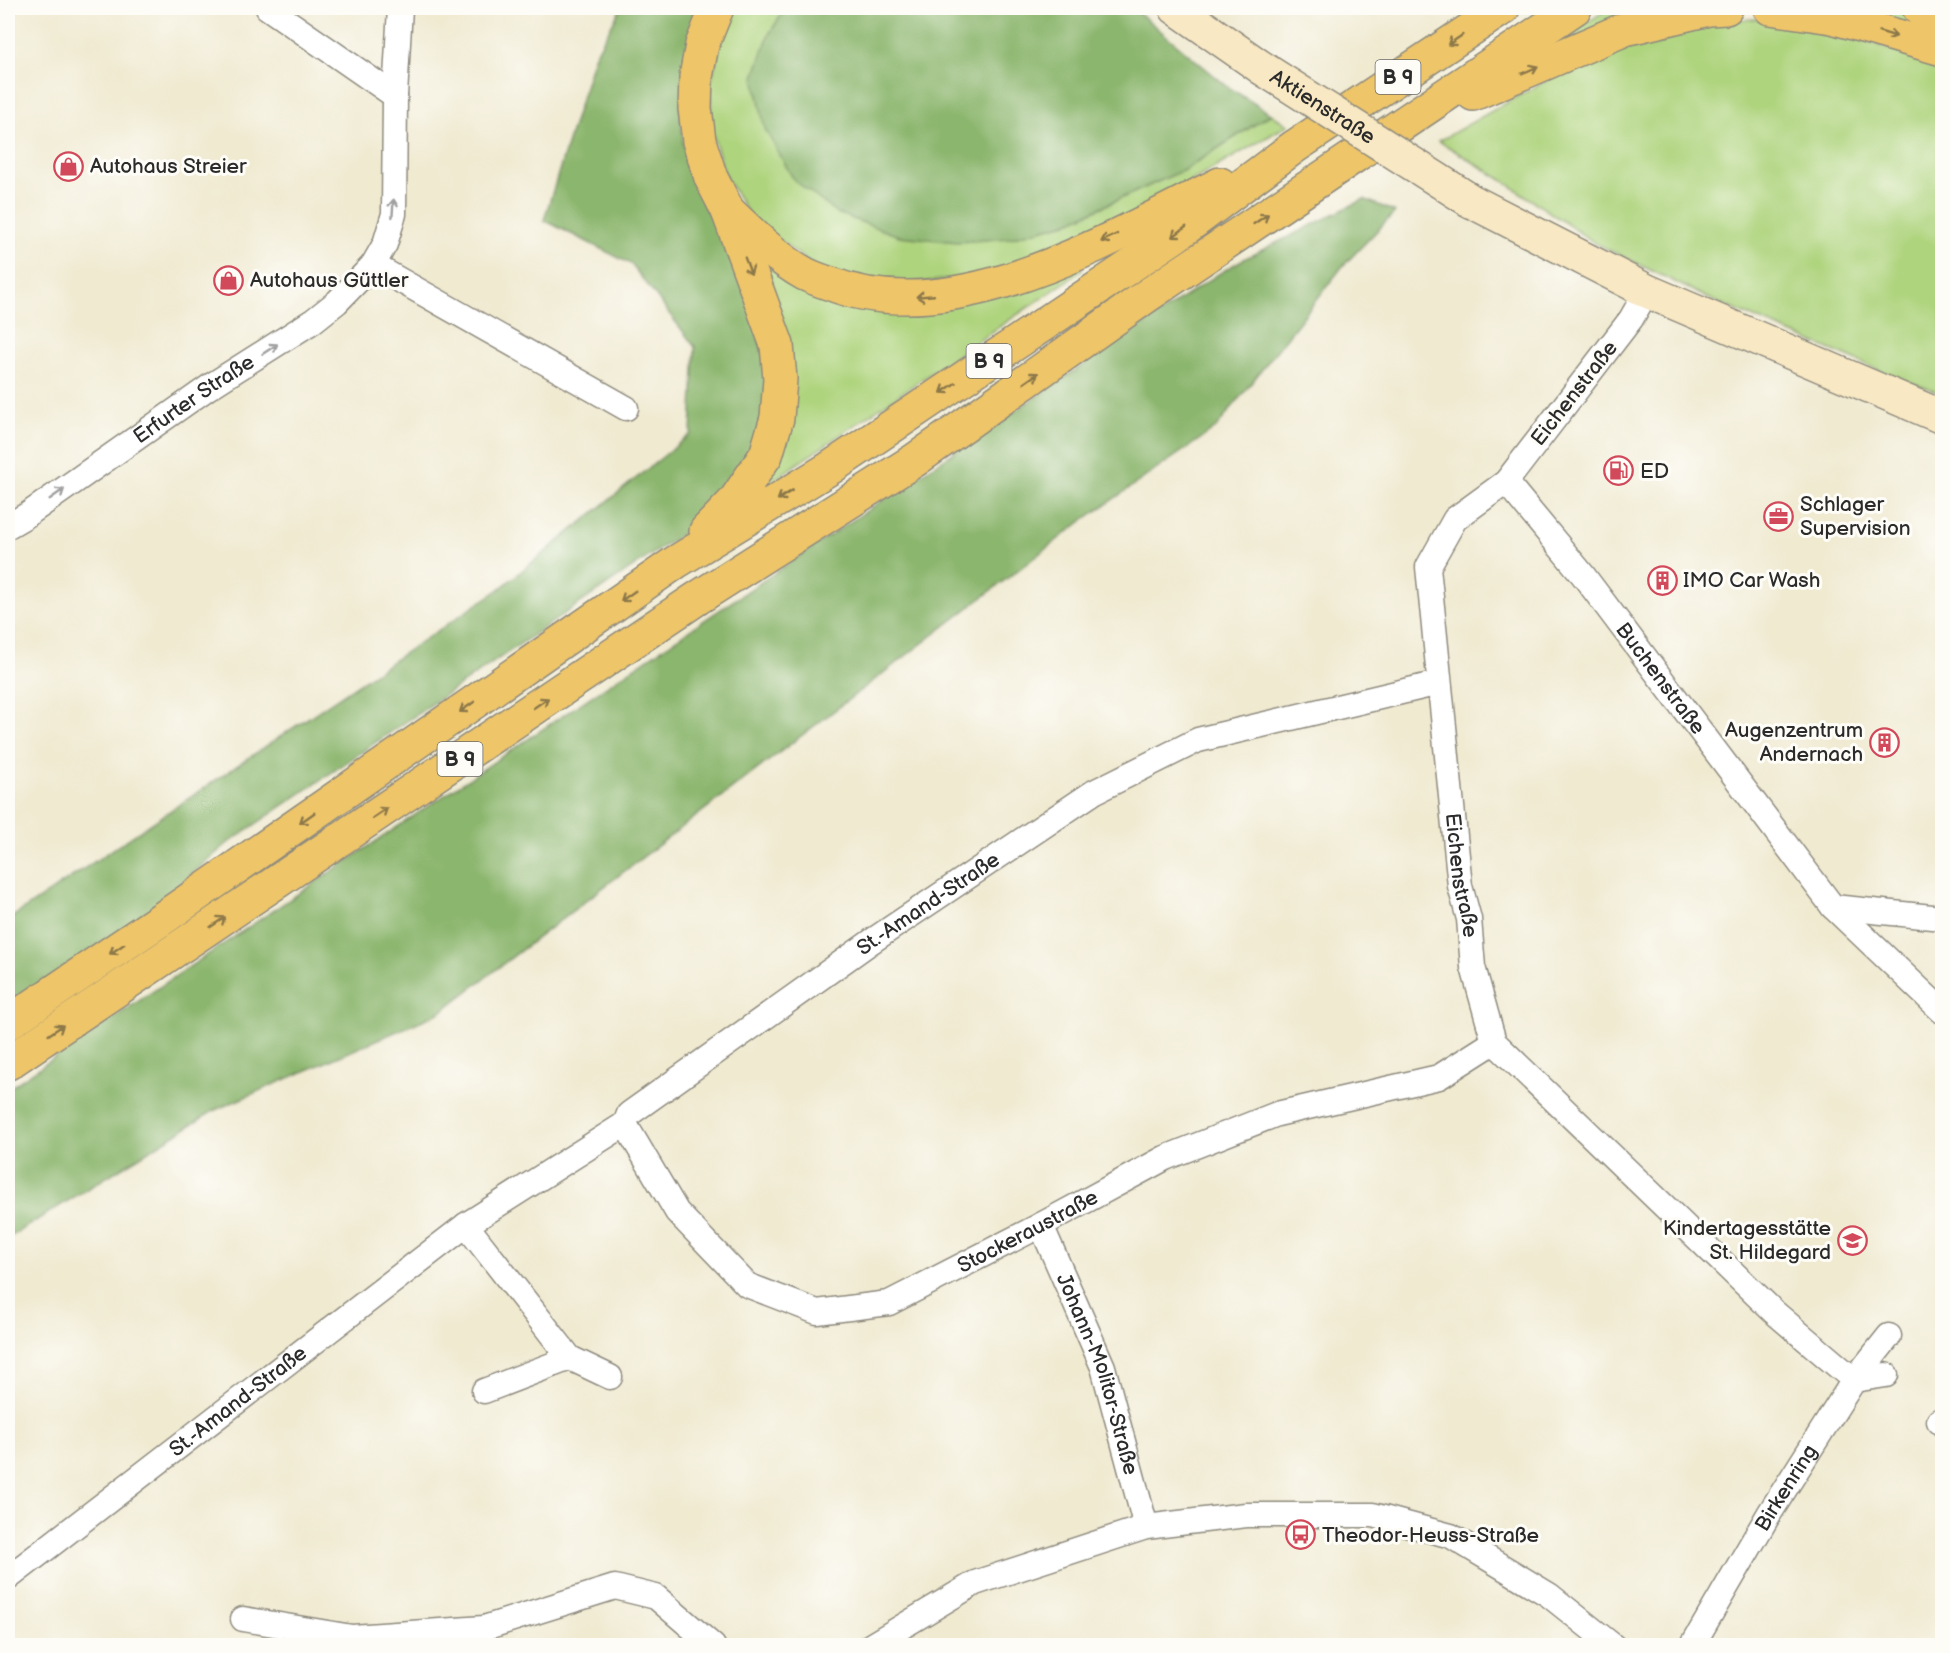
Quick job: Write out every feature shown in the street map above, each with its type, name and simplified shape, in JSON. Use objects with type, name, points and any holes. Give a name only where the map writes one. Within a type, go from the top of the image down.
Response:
[{"type":"highway","points":[[676,562],[734,502],[766,455],[777,418],[780,379],[777,345],[728,212],[711,178],[699,141],[695,108],[696,77],[702,45],[717,8]]},
{"type":"highway","name":"B 9","points":[[8,1023],[676,562],[830,468],[1175,236],[1294,147],[1503,8]]},
{"type":"highway","name":"B 9","points":[[8,1063],[696,598],[915,460],[1148,295],[1575,8]]},
{"type":"highway","points":[[1399,125],[1625,29],[1709,9],[1726,8]]},
{"type":"highway","points":[[1770,8],[1832,18],[1942,49]]},
{"type":"highway","points":[[1919,8],[1942,35]]},
{"type":"highway","points":[[728,212],[771,252],[806,275],[849,291],[899,298],[953,294],[1020,276],[1095,245],[1294,147]]},
{"type":"main road","name":"Aktienstraße","points":[[1176,8],[1262,68],[1471,201],[1647,291],[1942,417]]},
{"type":"street","points":[[268,8],[396,96]]},
{"type":"street","name":"Erfurter Straße","points":[[8,526],[209,387],[313,321],[337,302],[373,265],[385,244],[394,214],[400,8]]},
{"type":"street","points":[[373,265],[626,408]]},
{"type":"street","name":"Eichenstraße","points":[[1494,1042],[1473,967],[1469,919],[1460,886],[1428,567],[1455,519],[1506,482],[1631,320],[1647,291]]},
{"type":"street","name":"Buchenstraße","points":[[1506,482],[1583,575],[1833,907],[1942,1011]]},
{"type":"street","name":"St.-Amand-Straße","points":[[8,1578],[466,1225],[625,1124],[629,1114],[872,941],[1094,792],[1198,740],[1439,683]]},
{"type":"street","points":[[1833,907],[1942,918]]},
{"type":"street","points":[[1494,1042],[1774,1312],[1854,1380],[1886,1375]]},
{"type":"street","name":"Stockeraustraße","points":[[625,1124],[677,1212],[747,1285],[817,1312],[889,1303],[1041,1226],[1165,1158],[1277,1114],[1439,1077],[1494,1042]]},
{"type":"street","points":[[466,1225],[570,1358],[610,1377]]},
{"type":"street","name":"Johann-Molitor-Straße","points":[[1041,1226],[1103,1367],[1146,1527]]},
{"type":"street","name":"Birkenring","points":[[1692,1646],[1769,1514],[1854,1380],[1889,1336]]},
{"type":"street","points":[[484,1391],[570,1358]]},
{"type":"street","points":[[870,1646],[975,1583],[1146,1527],[1246,1515],[1373,1515],[1451,1536],[1550,1595],[1613,1646]]},
{"type":"street","points":[[243,1619],[352,1637],[484,1628],[615,1587],[656,1597],[713,1646]]},
{"type":"green space","points":[[621,8],[702,8],[680,107],[684,150],[700,195],[749,297],[772,392],[761,440],[736,486],[689,529],[228,843],[150,910],[8,1006],[8,920],[498,590],[691,434],[695,347],[631,264],[544,220],[594,57]]},
{"type":"green space","points":[[736,8],[786,8],[769,34],[1010,238],[1066,223],[1184,170],[1271,114],[1288,125],[1101,234],[1020,267],[900,288],[819,270],[751,218],[726,178],[712,132],[710,87],[722,37]]},
{"type":"green space","points":[[786,8],[1133,8],[1228,87],[1271,114],[1184,170],[1066,223],[1010,238],[958,242],[899,236],[837,213],[794,180],[765,129],[754,77],[769,34]]},
{"type":"green space","points":[[1609,8],[1677,8],[1560,41]]},
{"type":"green space","points":[[1831,8],[1904,8],[1920,27]]},
{"type":"green space","points":[[1770,18],[1838,30],[1942,69],[1942,394],[1714,301],[1595,243],[1502,180],[1439,141],[1572,68],[1627,44],[1684,27]]},
{"type":"green space","points":[[1364,199],[1395,212],[1342,267],[1216,428],[1082,521],[439,1013],[215,1110],[8,1238],[8,1089],[1217,275],[1240,261]]},
{"type":"green space","points":[[760,253],[822,293],[1079,265],[1083,270],[769,483],[765,476]]},
{"type":"place","name":"Autohaus Streier","points":[[69,166]]},
{"type":"place","name":"Autohaus Güttler","points":[[229,280]]},
{"type":"place","name":"ED","points":[[1619,471]]},
{"type":"place","name":"Schlager Supervision","points":[[1779,516]]},
{"type":"place","name":"IMO Car Wash","points":[[1662,580]]},
{"type":"place","name":"Augenzentrum Andernach","points":[[1884,742]]},
{"type":"place","name":"Kindertagesstätte St. Hildegard","points":[[1852,1240]]},
{"type":"place","name":"Theodor-Heuss-Straße","points":[[1301,1535]]}]
